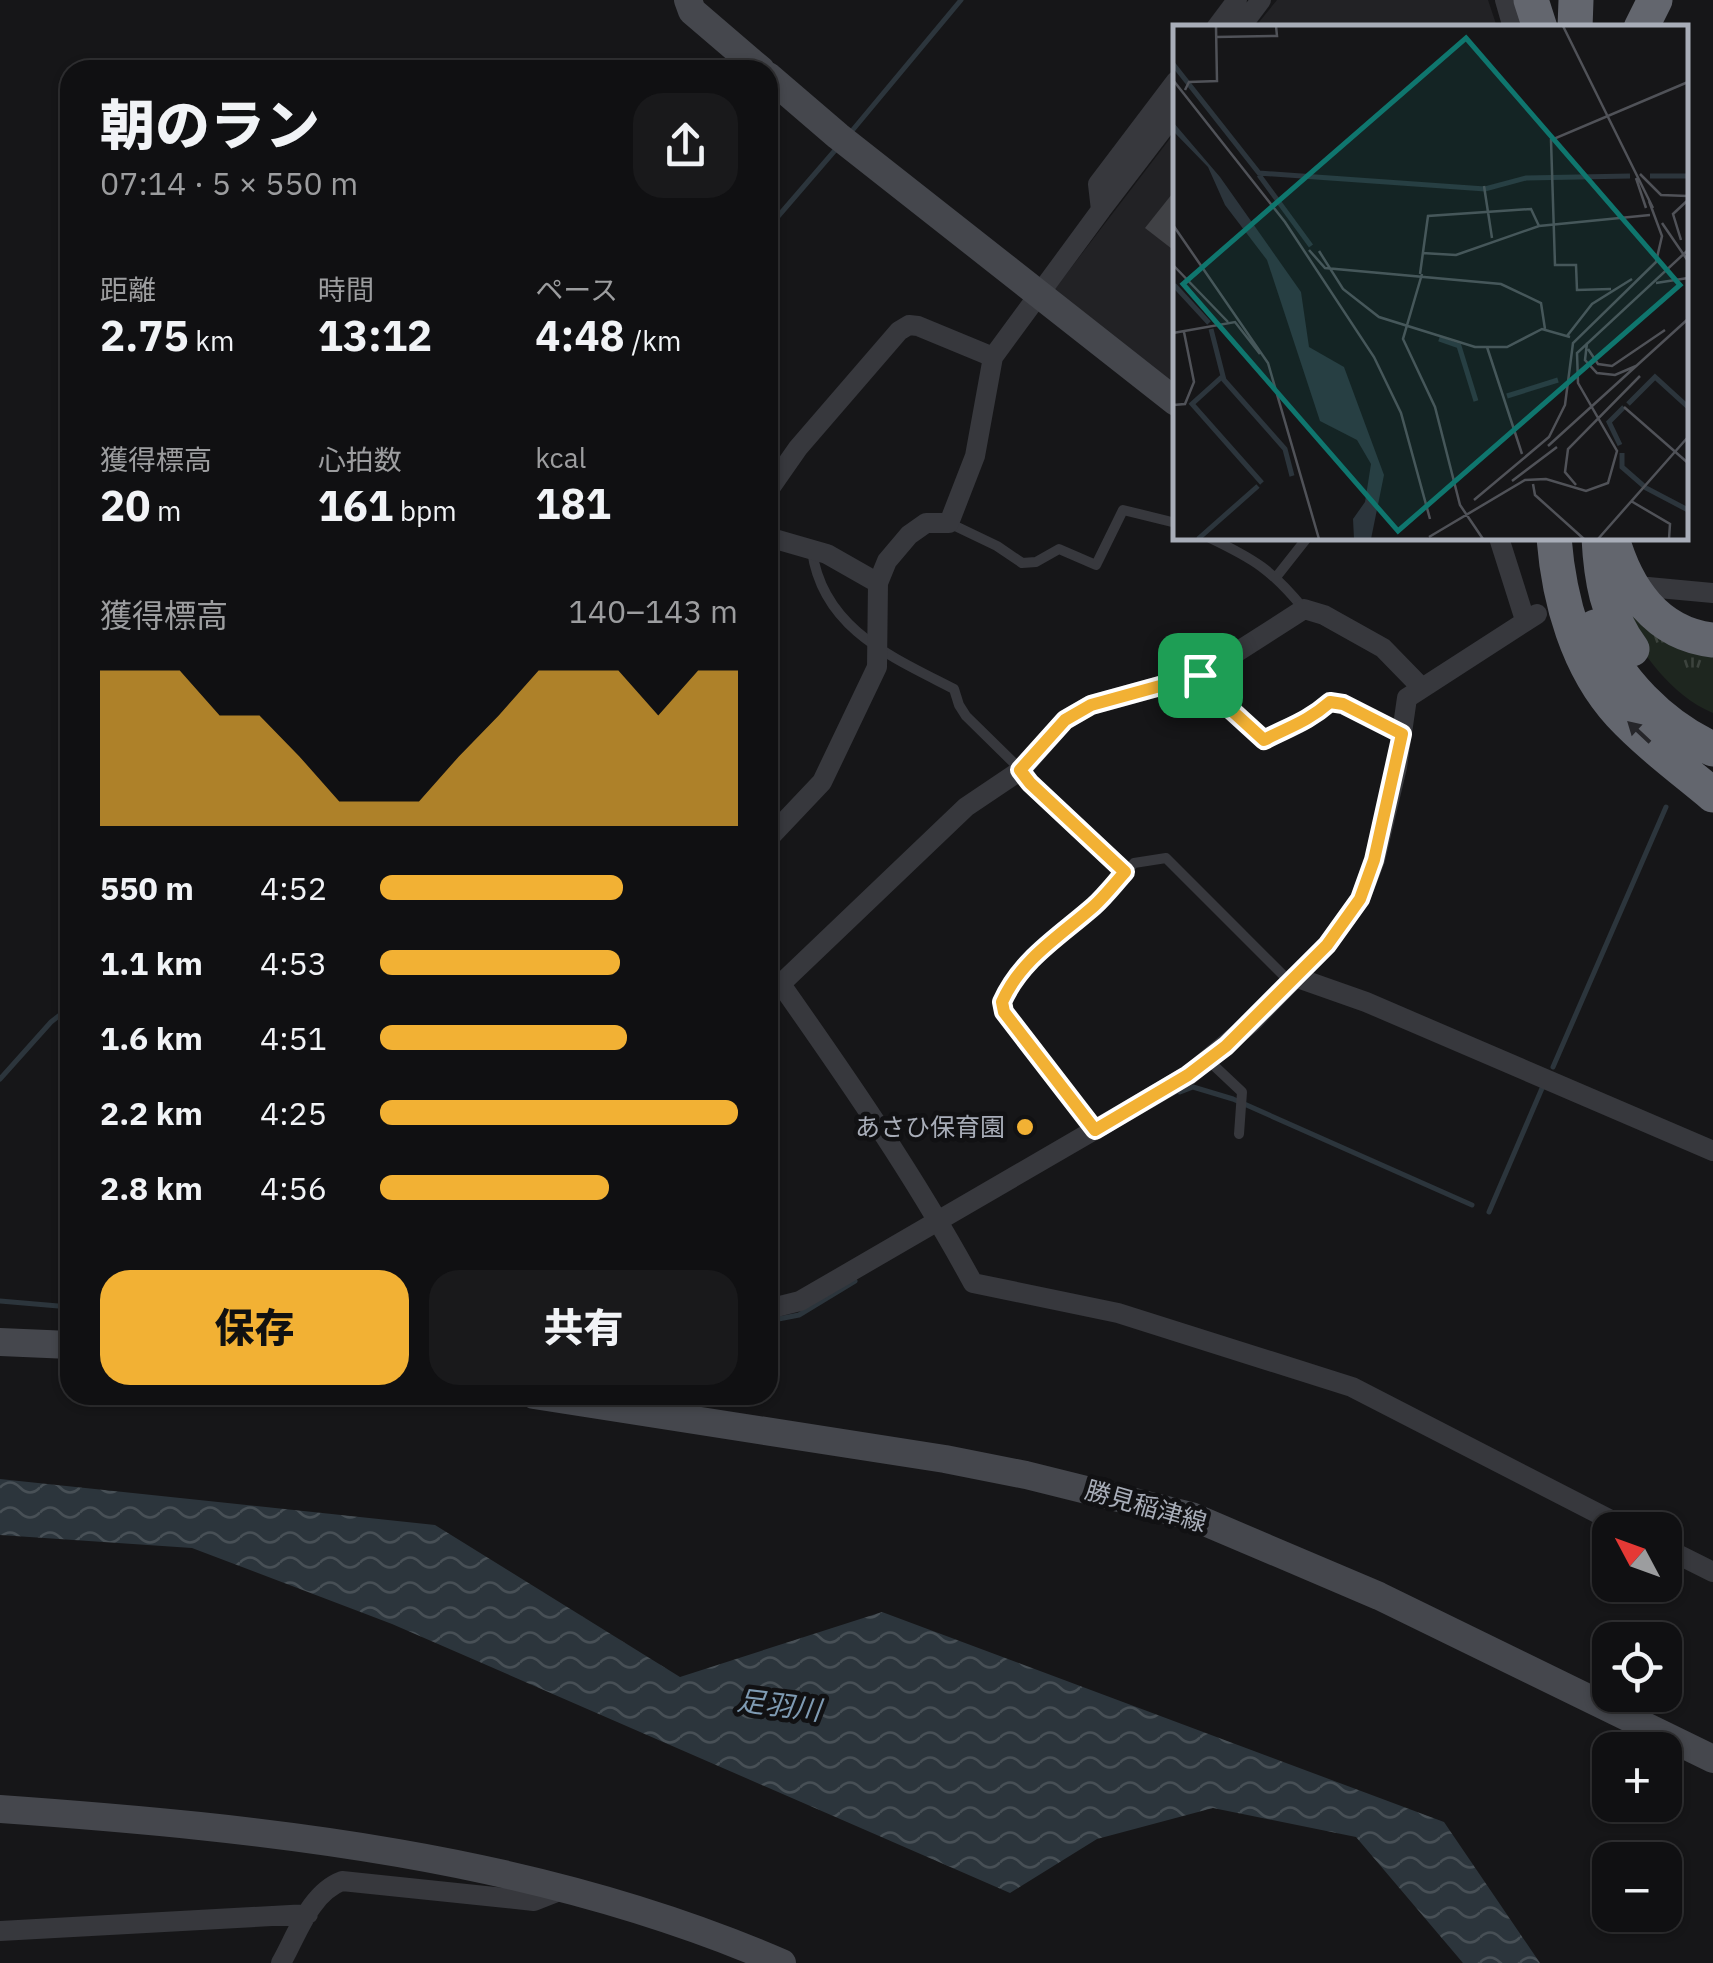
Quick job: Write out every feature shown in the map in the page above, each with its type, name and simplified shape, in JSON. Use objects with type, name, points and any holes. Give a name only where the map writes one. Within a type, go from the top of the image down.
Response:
[{"type":"highway","points":[[1531,0],[1539,25]]},
{"type":"highway","points":[[1597,25],[1598,0]]},
{"type":"highway","points":[[1554,540],[1570,623],[1598,686],[1619,714],[1713,795]]},
{"type":"highway","points":[[1569,540],[1587,607],[1616,667],[1657,712],[1713,748]]},
{"type":"highway","points":[[1598,540],[1603,584],[1611,613],[1626,641],[1664,688],[1713,724]]},
{"type":"highway","points":[[1613,540],[1620,567],[1658,618],[1681,632],[1713,640]]},
{"type":"street","points":[[688,0],[692,11],[749,60]]},
{"type":"street","points":[[1218,25],[1237,0]]},
{"type":"street","points":[[1242,25],[1261,0]]},
{"type":"street","points":[[1505,0],[1513,25]]},
{"type":"street","points":[[778,85],[1173,400]]},
{"type":"street","points":[[1101,210],[1098,184],[1173,85]]},
{"type":"street","points":[[778,828],[822,782],[877,667],[878,583],[887,562],[926,522],[949,523],[974,456],[993,357],[1173,116]]},
{"type":"street","points":[[778,477],[899,331],[909,325],[993,357]]},
{"type":"street","points":[[778,540],[827,554],[878,583]]},
{"type":"street","points":[[778,1306],[800,1301],[941,1225],[1188,1075],[1250,1023],[1327,945],[1360,899],[1374,860],[1407,698],[1531,617],[1500,540]]},
{"type":"street","points":[[1648,587],[1713,594]]},
{"type":"street","points":[[778,984],[966,807],[1020,770],[1065,720],[1091,705],[1200,675],[1304,609],[1324,615],[1383,648],[1421,686]]},
{"type":"street","points":[[1292,980],[1366,1002],[1713,1151]]},
{"type":"street","points":[[778,997],[864,1103],[973,1283],[1118,1313],[1352,1387],[1595,1512]]},
{"type":"street","points":[[0,1342],[60,1345]]},
{"type":"street","name":"勝見稲津線","points":[[598,1405],[945,1459],[1191,1516],[1378,1596],[1713,1760]]},
{"type":"street","points":[[1682,1556],[1713,1572]]},
{"type":"street","points":[[0,1809],[260,1832],[468,1864],[568,1887],[657,1914],[782,1963]]},
{"type":"street","points":[[281,1963],[308,1914],[330,1886],[342,1881],[534,1900],[568,1887]]},
{"type":"street","points":[[0,1932],[308,1914]]},
{"type":"lane","points":[[949,523],[1022,563],[1036,562],[1059,550],[1096,565],[1123,510],[1173,522]]},
{"type":"lane","points":[[1214,540],[1257,561],[1277,576],[1304,609]]},
{"type":"lane","points":[[1277,576],[1305,540]]},
{"type":"lane","points":[[812,550],[815,573],[843,621],[878,651],[954,689],[958,706],[966,716],[1030,783],[1125,872]]},
{"type":"lane","points":[[1200,675],[1218,698],[1264,740],[1294,724],[1305,724],[1330,702],[1343,704],[1402,734]]},
{"type":"lane","points":[[1095,1130],[1004,1012],[1002,1002],[1023,968],[1055,936],[1095,906],[1134,863],[1166,858],[1292,980]]},
{"type":"lane","points":[[1208,1060],[1242,1095],[1239,1134]]},
{"type":"shaded area","points":[[1277,0],[1488,0],[1496,25],[1257,25]]},
{"type":"shaded area","points":[[1173,135],[1173,389],[1054,290]]},
{"type":"green space","points":[[1618,613],[1641,616],[1713,650],[1713,713],[1670,684]]},
{"type":"water","name":"足羽川","points":[[0,1479],[435,1525],[680,1677],[882,1612],[1444,1822],[1540,1963],[1463,1963],[1356,1837],[1213,1808],[1097,1839],[1010,1893],[392,1624],[192,1548],[0,1535]]},
{"type":"building","points":[[1173,193],[1173,250],[1145,228]]},
{"type":"waterway","points":[[851,132],[961,0]]},
{"type":"waterway","points":[[778,216],[837,148]]},
{"type":"waterway","points":[[1553,1067],[1666,807]]},
{"type":"waterway","points":[[0,1079],[60,1015]]},
{"type":"waterway","points":[[1489,1212],[1543,1086]]},
{"type":"waterway","points":[[1180,1092],[1193,1087],[1233,1099],[1472,1205]]},
{"type":"waterway","points":[[778,1319],[799,1315],[855,1281]]},
{"type":"waterway","points":[[0,1301],[60,1306]]},
{"type":"place","name":"あさひ保育園","points":[[1025,1127]]},
{"type":"route","points":[[1200,675],[1218,698],[1264,740],[1294,724],[1305,724],[1330,702],[1343,704],[1402,734],[1397,767],[1360,899],[1327,945],[1226,1046],[1188,1075],[1095,1130],[1004,1012],[1002,1002],[1023,968],[1055,936],[1095,906],[1125,872],[1020,770],[1065,720],[1091,705],[1200,675]]}]
